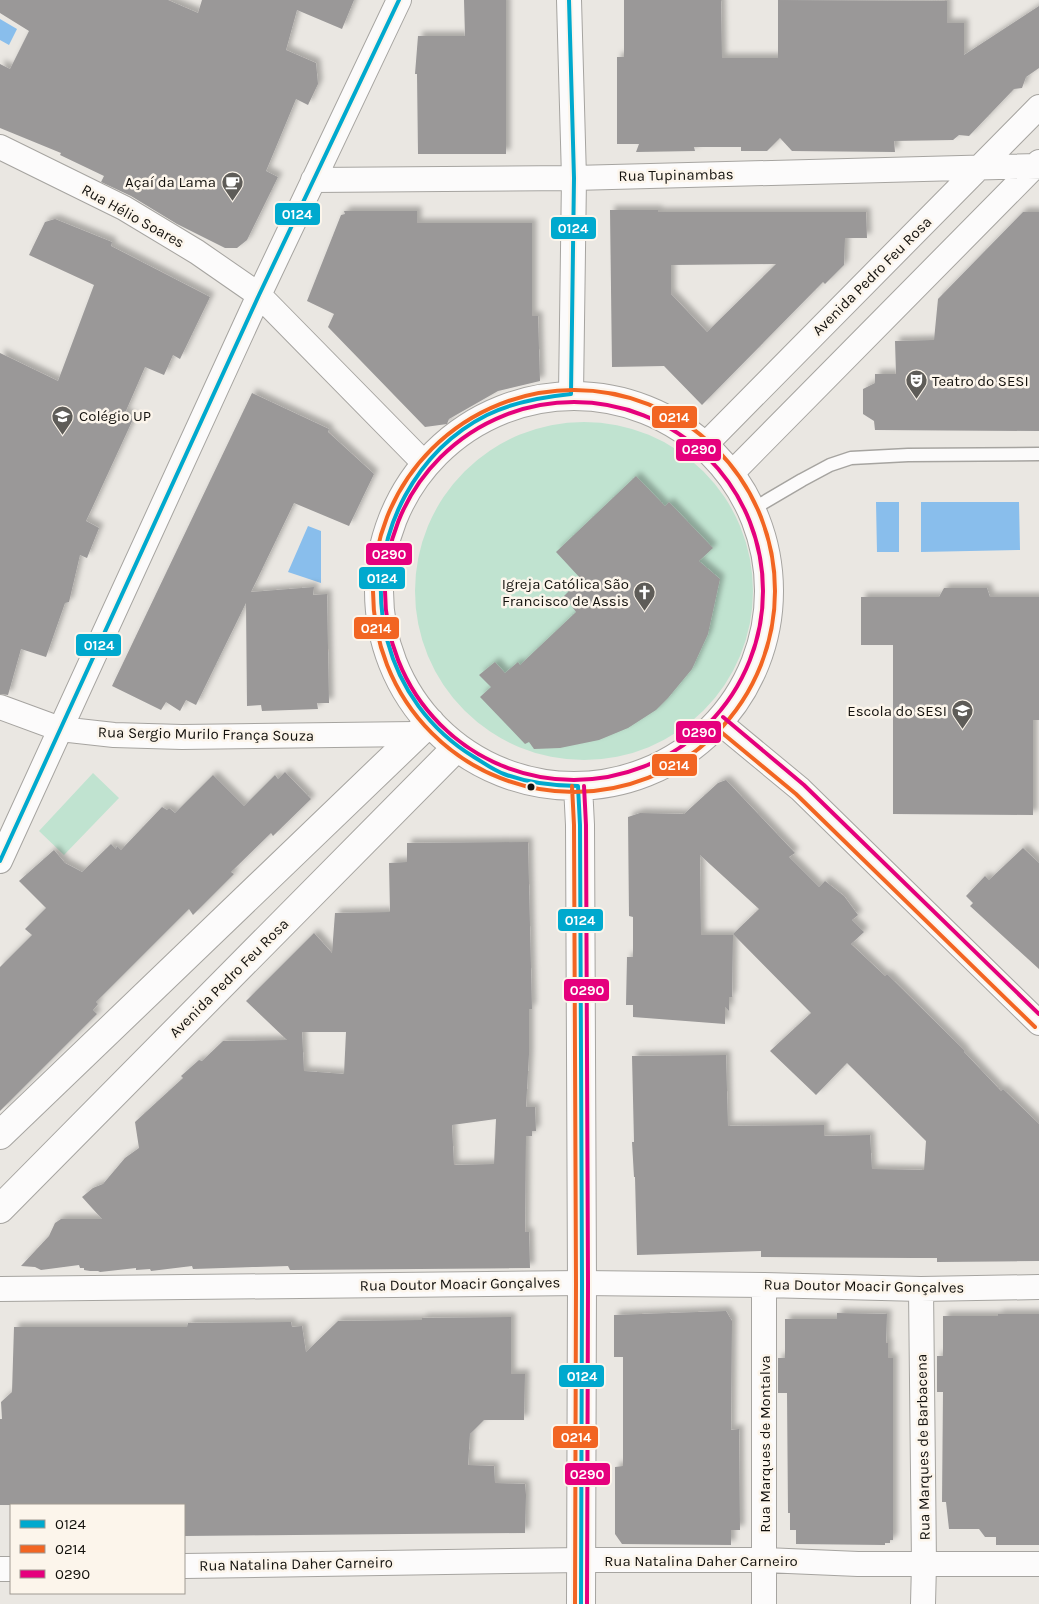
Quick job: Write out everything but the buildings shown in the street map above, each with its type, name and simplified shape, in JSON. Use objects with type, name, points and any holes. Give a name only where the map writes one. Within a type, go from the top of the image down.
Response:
[{"type":"street","points":[[0,861],[259,295],[399,0]]},
{"type":"street","points":[[569,0],[574,178],[571,394]]},
{"type":"street","name":"Avenida Pedro Feu Rosa","points":[[705,445],[1039,107]]},
{"type":"street","name":"Rua Hélio Soares","points":[[0,146],[124,208],[197,252],[259,295],[425,464]]},
{"type":"street","points":[[730,474],[1038,165]]},
{"type":"street","name":"Rua Tupinambas","points":[[313,180],[574,178],[978,169],[1038,165]]},
{"type":"street","points":[[571,394],[608,397],[643,407],[676,423],[705,445],[730,474],[745,496],[756,521],[764,547],[768,573],[769,600],[766,627],[749,678],[736,700],[719,722],[700,741],[655,769],[631,778],[605,784],[555,786],[512,777],[493,769],[423,728],[392,661],[384,632],[380,602],[380,573],[385,544],[399,506],[408,489],[425,464],[462,430],[487,415],[514,404],[542,397],[571,394]]},
{"type":"street","name":"Rua Sergio Murilo França Souza","points":[[0,707],[60,729],[114,735],[182,737],[423,728]]},
{"type":"street","points":[[719,722],[800,789],[1036,1017]]},
{"type":"street","points":[[0,1135],[423,728]]},
{"type":"street","name":"Avenida Pedro Feu Rosa","points":[[0,1209],[457,747]]},
{"type":"street","points":[[578,786],[580,835],[582,1283],[581,1604]]},
{"type":"street","name":"Rua Doutor Moacir Gonçalves","points":[[0,1289],[582,1283],[921,1289],[1039,1287]]},
{"type":"street","name":"Rua Marques de Montalva","points":[[764,1285],[764,1604]]},
{"type":"street","name":"Rua Marques de Barbacena","points":[[921,1289],[923,1604]]},
{"type":"street","name":"Rua Natalina Daher Carneiro","points":[[185,1566],[582,1560],[765,1560],[924,1564],[1039,1564]]},
{"type":"lane","points":[[751,510],[830,465],[851,458],[908,455],[1039,454]]},
{"type":"green space","points":[[567,422],[601,422],[649,434],[664,442],[692,460],[715,483],[741,526],[753,574],[753,608],[741,656],[715,699],[692,722],[649,748],[633,753],[601,760],[567,760],[519,748],[504,740],[476,722],[453,699],[427,656],[422,640],[415,608],[415,574],[427,526],[435,511],[453,483],[476,460],[519,434],[535,429]]},
{"type":"green space","points":[[93,773],[119,798],[64,855],[39,831]]},
{"type":"water","points":[[0,19],[17,29],[9,45],[0,40]]},
{"type":"water","points":[[876,502],[899,502],[899,552],[877,552]]},
{"type":"water","points":[[921,502],[1019,502],[1020,550],[921,552]]},
{"type":"water","points":[[308,526],[321,531],[321,583],[288,572]]},
{"type":"transit line","name":"0124","points":[[0,861],[259,295],[399,0]]},
{"type":"transit line","name":"0124","points":[[569,0],[574,178],[571,394],[528,401],[487,415],[450,439],[430,460],[405,496],[390,531],[382,568],[381,605],[387,641],[400,675],[419,706],[443,734],[474,757],[504,774],[522,780],[578,786],[580,825],[582,1283],[581,1604]]},
{"type":"transit line","name":"0214","points":[[574,390],[613,394],[651,405],[702,435],[730,463],[751,496],[767,533],[774,571],[775,591],[771,630],[760,668],[730,719],[702,747],[669,768],[632,784],[594,791],[574,792],[535,788],[497,777],[446,747],[418,719],[397,686],[381,649],[374,611],[373,591],[377,552],[388,514],[418,463],[446,435],[479,414],[516,398],[554,391],[574,390]]},
{"type":"transit line","name":"0290","points":[[574,402],[592,403],[629,410],[663,425],[694,445],[720,471],[740,502],[755,536],[762,573],[763,591],[762,609],[755,646],[740,680],[720,711],[694,737],[663,757],[629,772],[592,779],[574,780],[556,779],[519,772],[485,757],[454,737],[428,711],[408,680],[393,646],[386,609],[385,591],[386,573],[393,536],[408,502],[428,471],[454,445],[485,425],[519,410],[556,403],[574,402]]},
{"type":"transit line","name":"0290","points":[[723,717],[804,785],[1039,1014]]},
{"type":"transit line","name":"0214","points":[[715,727],[796,794],[1035,1027]]},
{"type":"transit line","name":"0214","points":[[572,786],[574,825],[576,1283],[575,1604]]},
{"type":"transit line","name":"0290","points":[[584,786],[586,825],[588,1283],[587,1604]]},
{"type":"place","name":"Açaí da Lama","points":[[232,201]]},
{"type":"place","name":"Teatro do SESI","points":[[916,400]]},
{"type":"place","name":"Colégio UP","points":[[63,435]]},
{"type":"place","name":"Igreja Católica São Francisco de Assis","points":[[645,612]]},
{"type":"place","name":"Escola do SESI","points":[[963,730]]}]
